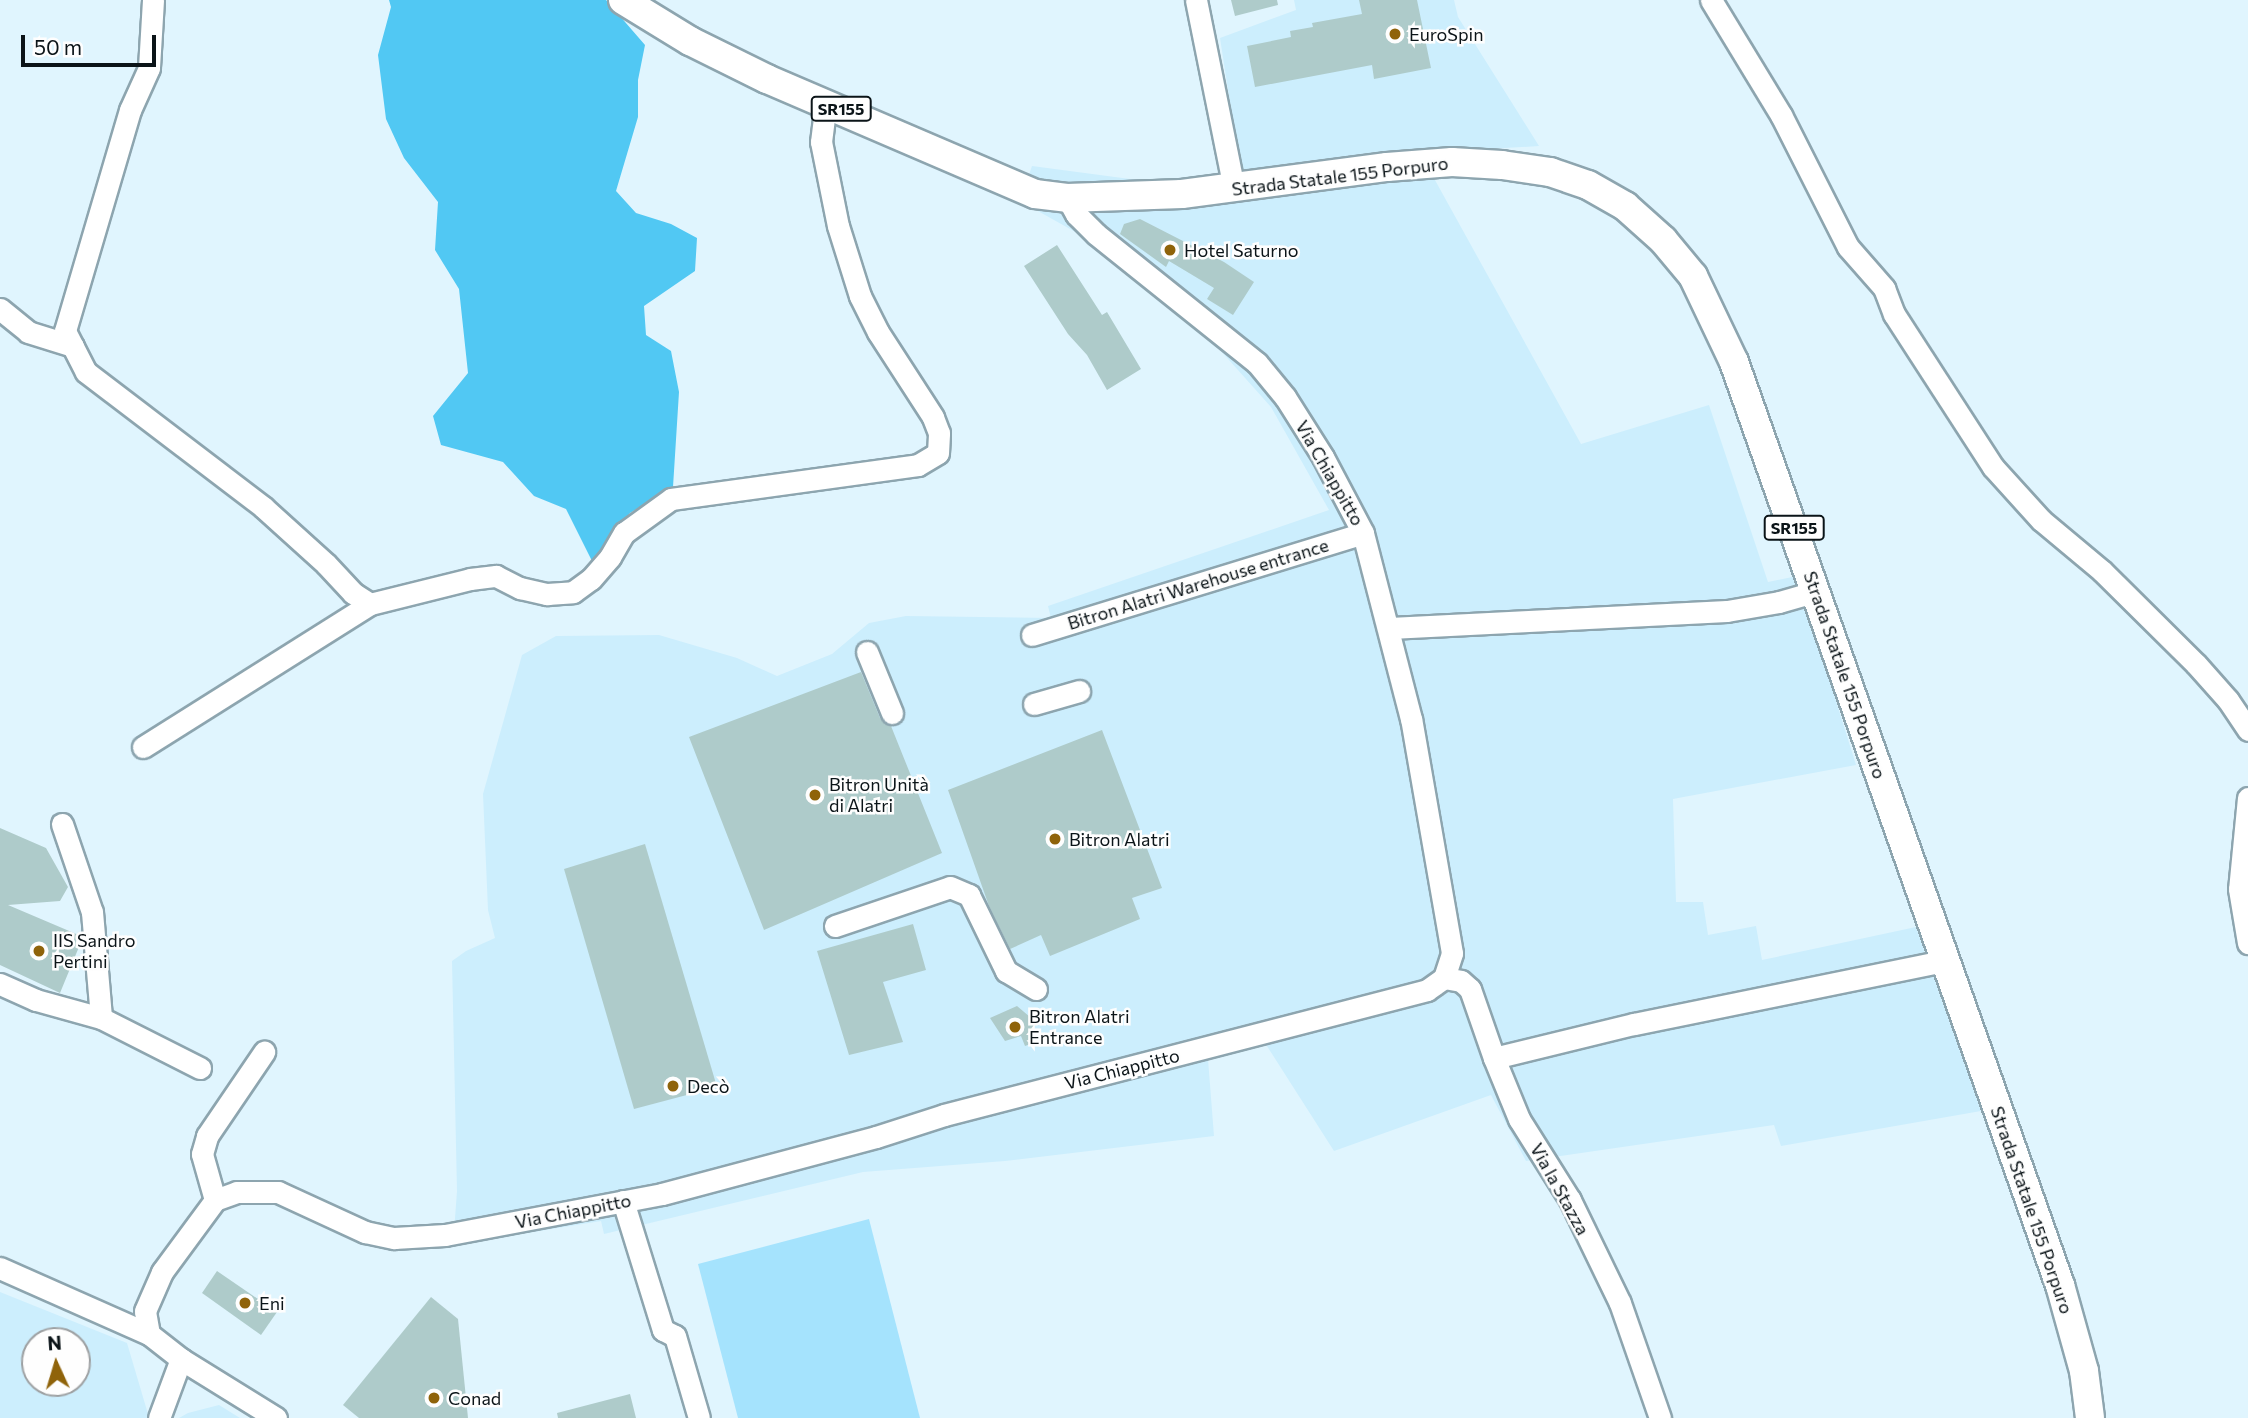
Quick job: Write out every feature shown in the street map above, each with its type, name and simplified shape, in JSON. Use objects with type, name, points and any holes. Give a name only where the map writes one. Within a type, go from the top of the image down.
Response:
[{"type":"main road","name":"Strada Statale 155 Porpuro","points":[[623,0],[690,41],[767,79],[826,102],[1035,194],[1067,198],[1234,189],[1387,167],[1452,162],[1550,172],[1588,185],[1625,206],[1663,240],[1693,276],[1734,362],[2060,1284],[2084,1371],[2090,1418]]},
{"type":"street","points":[[153,0],[149,68],[130,110],[65,331],[86,372],[263,507],[326,564],[353,593],[370,604]]},
{"type":"street","points":[[1196,0],[1234,189]]},
{"type":"street","points":[[1711,0],[1781,115],[1848,247],[1884,288],[1894,314],[1993,467],[2041,520],[2102,571],[2196,664],[2228,700],[2248,730]]},
{"type":"street","points":[[144,747],[370,604],[470,579],[496,576],[520,588],[547,594],[573,592],[610,557],[625,533],[671,499],[918,465],[938,453],[939,433],[933,417],[878,332],[860,296],[838,226],[821,142],[826,102]]},
{"type":"street","name":"Via Chiappitto","points":[[215,1200],[237,1192],[278,1192],[365,1233],[394,1238],[445,1235],[662,1194],[876,1137],[944,1115],[1427,990],[1444,978],[1452,953],[1411,719],[1390,628],[1363,533],[1323,457],[1285,397],[1257,363],[1096,234],[1076,214],[1067,198]]},
{"type":"street","points":[[0,309],[28,332],[73,346]]},
{"type":"street","name":"Bitron Alatri Warehouse entrance","points":[[1032,635],[1363,533]]},
{"type":"street","points":[[1390,628],[1727,611],[1779,603],[1817,591]]},
{"type":"street","points":[[867,652],[892,713]]},
{"type":"street","points":[[1034,704],[1079,691]]},
{"type":"street","points":[[2248,798],[2239,889],[2248,943]]},
{"type":"street","points":[[62,824],[92,912],[101,1018]]},
{"type":"street","points":[[835,926],[950,887],[969,895],[1006,971],[1036,989]]},
{"type":"street","points":[[1493,1058],[1634,1024],[1944,961]]},
{"type":"street","name":"Via la Stazza","points":[[1444,978],[1461,981],[1470,989],[1493,1058],[1520,1119],[1570,1200],[1620,1303],[1660,1418]]},
{"type":"street","points":[[0,984],[36,1000],[101,1018],[200,1068]]},
{"type":"street","points":[[149,1334],[145,1311],[162,1272],[215,1200],[202,1154],[207,1136],[264,1052]]},
{"type":"street","points":[[623,1201],[663,1330],[675,1336],[699,1418]]},
{"type":"street","points":[[0,1268],[149,1334],[181,1359],[276,1418]]},
{"type":"street","points":[[159,1418],[181,1359]]},
{"type":"shaded area","points":[[389,0],[606,0],[645,45],[638,80],[638,117],[616,191],[636,213],[671,224],[697,238],[695,271],[644,306],[646,335],[671,351],[679,392],[673,487],[630,513],[593,563],[566,509],[534,496],[503,462],[441,445],[433,416],[468,373],[459,289],[435,250],[438,202],[404,158],[386,119],[378,55],[391,7]]},
{"type":"shaded area","points":[[1294,0],[1454,0],[1458,17],[1539,146],[1420,153],[1581,444],[1709,405],[1768,582],[1797,576],[1856,765],[1673,799],[1676,902],[1703,902],[1708,935],[1756,926],[1762,960],[1916,927],[1981,1111],[1781,1146],[1774,1125],[1526,1161],[1491,1095],[1334,1151],[1265,1043],[1208,1059],[1214,1136],[1005,1161],[863,1172],[604,1234],[601,1221],[453,1245],[457,1191],[452,961],[466,951],[495,938],[488,910],[483,794],[522,655],[556,636],[659,635],[737,658],[777,676],[832,654],[869,623],[906,616],[1051,618],[1048,606],[1329,510],[1271,407],[1212,341],[1079,234],[1020,201],[1032,166],[1130,179],[1178,181],[1241,174],[1220,38],[1296,10]]},
{"type":"shaded area","points":[[869,1219],[920,1418],[738,1418],[698,1264]]},
{"type":"shaded area","points":[[0,1292],[87,1327],[21,1327],[21,1397],[91,1397],[91,1329],[127,1343],[148,1414],[160,1418],[0,1418]]},
{"type":"shaded area","points":[[219,1405],[240,1418],[179,1418],[188,1413]]},
{"type":"building","points":[[1231,0],[1277,0],[1278,5],[1235,16]]},
{"type":"building","points":[[1359,0],[1417,0],[1431,68],[1374,79],[1372,65],[1255,87],[1247,46],[1291,37],[1290,31],[1313,27],[1312,23],[1362,14]]},
{"type":"building","name":"Hotel Saturno","points":[[1140,219],[1224,262],[1254,282],[1233,315],[1207,299],[1214,288],[1169,261],[1166,267],[1120,234],[1124,224]]},
{"type":"building","points":[[1057,245],[1102,315],[1107,312],[1141,369],[1107,390],[1087,355],[1068,334],[1024,266]]},
{"type":"building","name":"Bitron Unità di Alatri","points":[[861,672],[880,718],[891,726],[942,853],[764,930],[689,737]]},
{"type":"building","name":"Bitron Alatri","points":[[1102,730],[1162,888],[1132,898],[1140,919],[1050,956],[1041,935],[1010,949],[989,906],[948,790]]},
{"type":"building","points":[[0,828],[46,848],[68,887],[60,901],[8,905],[81,936],[60,993],[0,965]]},
{"type":"building","points":[[645,844],[717,1087],[634,1109],[564,869]]},
{"type":"building","points":[[913,924],[926,970],[883,982],[903,1042],[849,1055],[817,951]]},
{"type":"building","name":"Bitron Alatri Entrance","points":[[1017,1006],[1030,1017],[1039,1041],[1025,1046],[1021,1036],[1005,1041],[990,1018]]},
{"type":"building","points":[[217,1271],[277,1312],[261,1335],[202,1293]]},
{"type":"building","points":[[431,1297],[458,1319],[468,1418],[359,1418],[343,1405]]},
{"type":"building","points":[[630,1394],[636,1418],[558,1418],[557,1413]]},
{"type":"place","name":"EuroSpin","points":[[1395,34]]},
{"type":"place","name":"Hotel Saturno","points":[[1170,250]]},
{"type":"place","name":"Bitron Unità di Alatri","points":[[815,795]]},
{"type":"place","name":"Bitron Alatri","points":[[1055,839]]},
{"type":"place","name":"IIS Sandro Pertini","points":[[39,951]]},
{"type":"place","name":"Bitron Alatri Entrance","points":[[1015,1027]]},
{"type":"place","name":"Decò","points":[[673,1086]]},
{"type":"place","name":"Eni","points":[[245,1303]]},
{"type":"place","name":"Conad","points":[[434,1398]]}]
